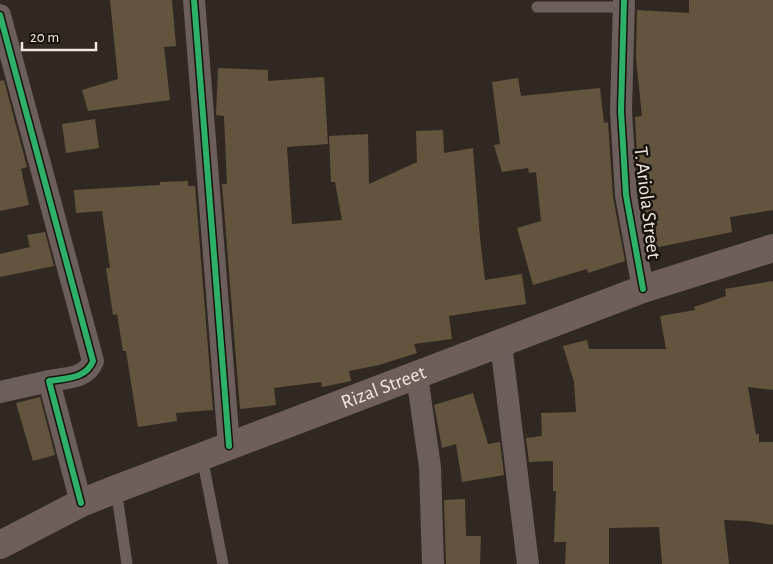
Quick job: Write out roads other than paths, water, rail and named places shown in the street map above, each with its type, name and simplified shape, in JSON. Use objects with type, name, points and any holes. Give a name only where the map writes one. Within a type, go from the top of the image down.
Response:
[{"type":"main road","name":"Rizal Street","points":[[0,545],[81,503],[116,489],[643,289],[773,248]]},
{"type":"street","points":[[194,0],[229,446]]},
{"type":"street","name":"T. Ariola Street","points":[[624,4],[621,111],[626,194],[643,289]]},
{"type":"street","points":[[0,16],[93,361],[89,371],[81,376],[49,380],[0,392]]},
{"type":"street","points":[[502,344],[528,564]]},
{"type":"street","points":[[417,376],[430,467],[433,564]]},
{"type":"street","points":[[49,380],[81,503]]},
{"type":"lane","points":[[537,7],[624,4]]},
{"type":"lane","points":[[202,457],[223,564]]},
{"type":"lane","points":[[116,489],[127,564]]}]
